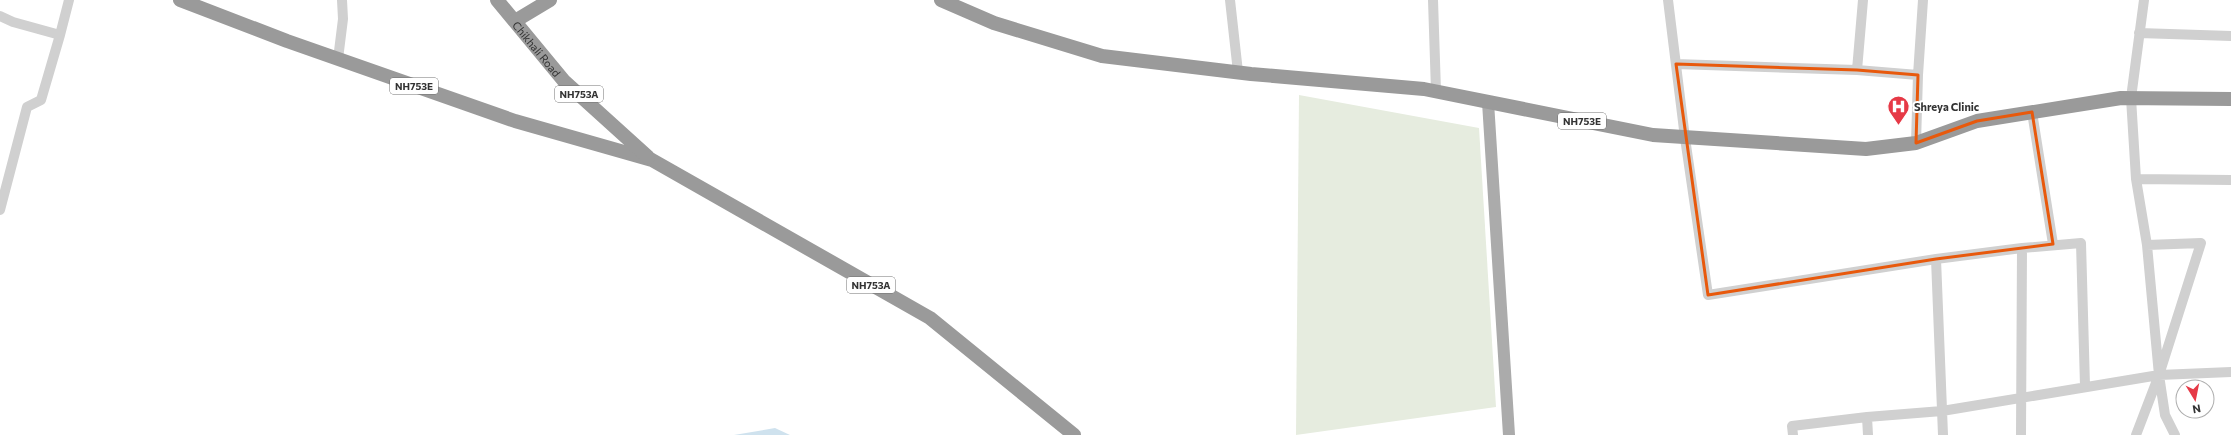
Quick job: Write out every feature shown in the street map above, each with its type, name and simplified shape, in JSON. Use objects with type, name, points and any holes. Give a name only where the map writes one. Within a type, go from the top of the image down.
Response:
[{"type":"highway","name":"NH753E","points":[[180,0],[338,59],[515,121],[652,160]]},
{"type":"highway","name":"Chikhali Road","points":[[497,0],[564,81],[652,160]]},
{"type":"highway","points":[[514,21],[550,0]]},
{"type":"highway","name":"NH753E","points":[[941,0],[994,23],[1102,56],[1238,72],[1436,91],[1653,136],[1866,148],[1916,143],[1977,121],[2131,98],[2231,99]]},
{"type":"highway","name":"NH753A","points":[[652,160],[930,318],[1074,435]]},
{"type":"main road","points":[[1488,102],[1509,435]]},
{"type":"street","points":[[0,210],[27,107],[41,100],[60,35],[68,0]]},
{"type":"street","points":[[338,59],[343,19],[342,0]]},
{"type":"street","points":[[1230,0],[1238,72]]},
{"type":"street","points":[[1433,0],[1436,91]]},
{"type":"street","points":[[1668,0],[1685,138],[1708,295],[1936,259],[2053,244],[2081,243],[2086,386]]},
{"type":"street","points":[[1857,70],[1863,0]]},
{"type":"street","points":[[1916,143],[1918,75],[1923,0]]},
{"type":"street","points":[[2144,0],[2131,98],[2136,179],[2147,245],[2159,375],[2165,415],[2175,435]]},
{"type":"street","points":[[0,16],[13,22],[60,35]]},
{"type":"street","points":[[2139,33],[2231,36]]},
{"type":"street","points":[[1676,64],[1857,70],[1918,75]]},
{"type":"street","points":[[2032,112],[2053,244]]},
{"type":"street","points":[[2136,179],[2231,180]]},
{"type":"street","points":[[2136,435],[2159,375],[2201,243],[2147,245]]},
{"type":"street","points":[[2021,435],[2022,248]]},
{"type":"street","points":[[1936,259],[1943,435]]},
{"type":"street","points":[[1793,435],[1792,426],[1867,417],[1942,411],[2159,375],[2231,372]]},
{"type":"street","points":[[1867,417],[1868,435]]},
{"type":"highlighted area","points":[[1676,64],[1857,70],[1918,75],[1916,143],[1977,121],[2032,112],[2053,244],[1936,259],[1708,295]]},
{"type":"shaded area","points":[[1299,95],[1479,128],[1496,407],[1296,435]]},
{"type":"water","points":[[775,428],[790,435],[734,435]]},
{"type":"place","name":"Shreya Clinic","points":[[1898,126]]}]
